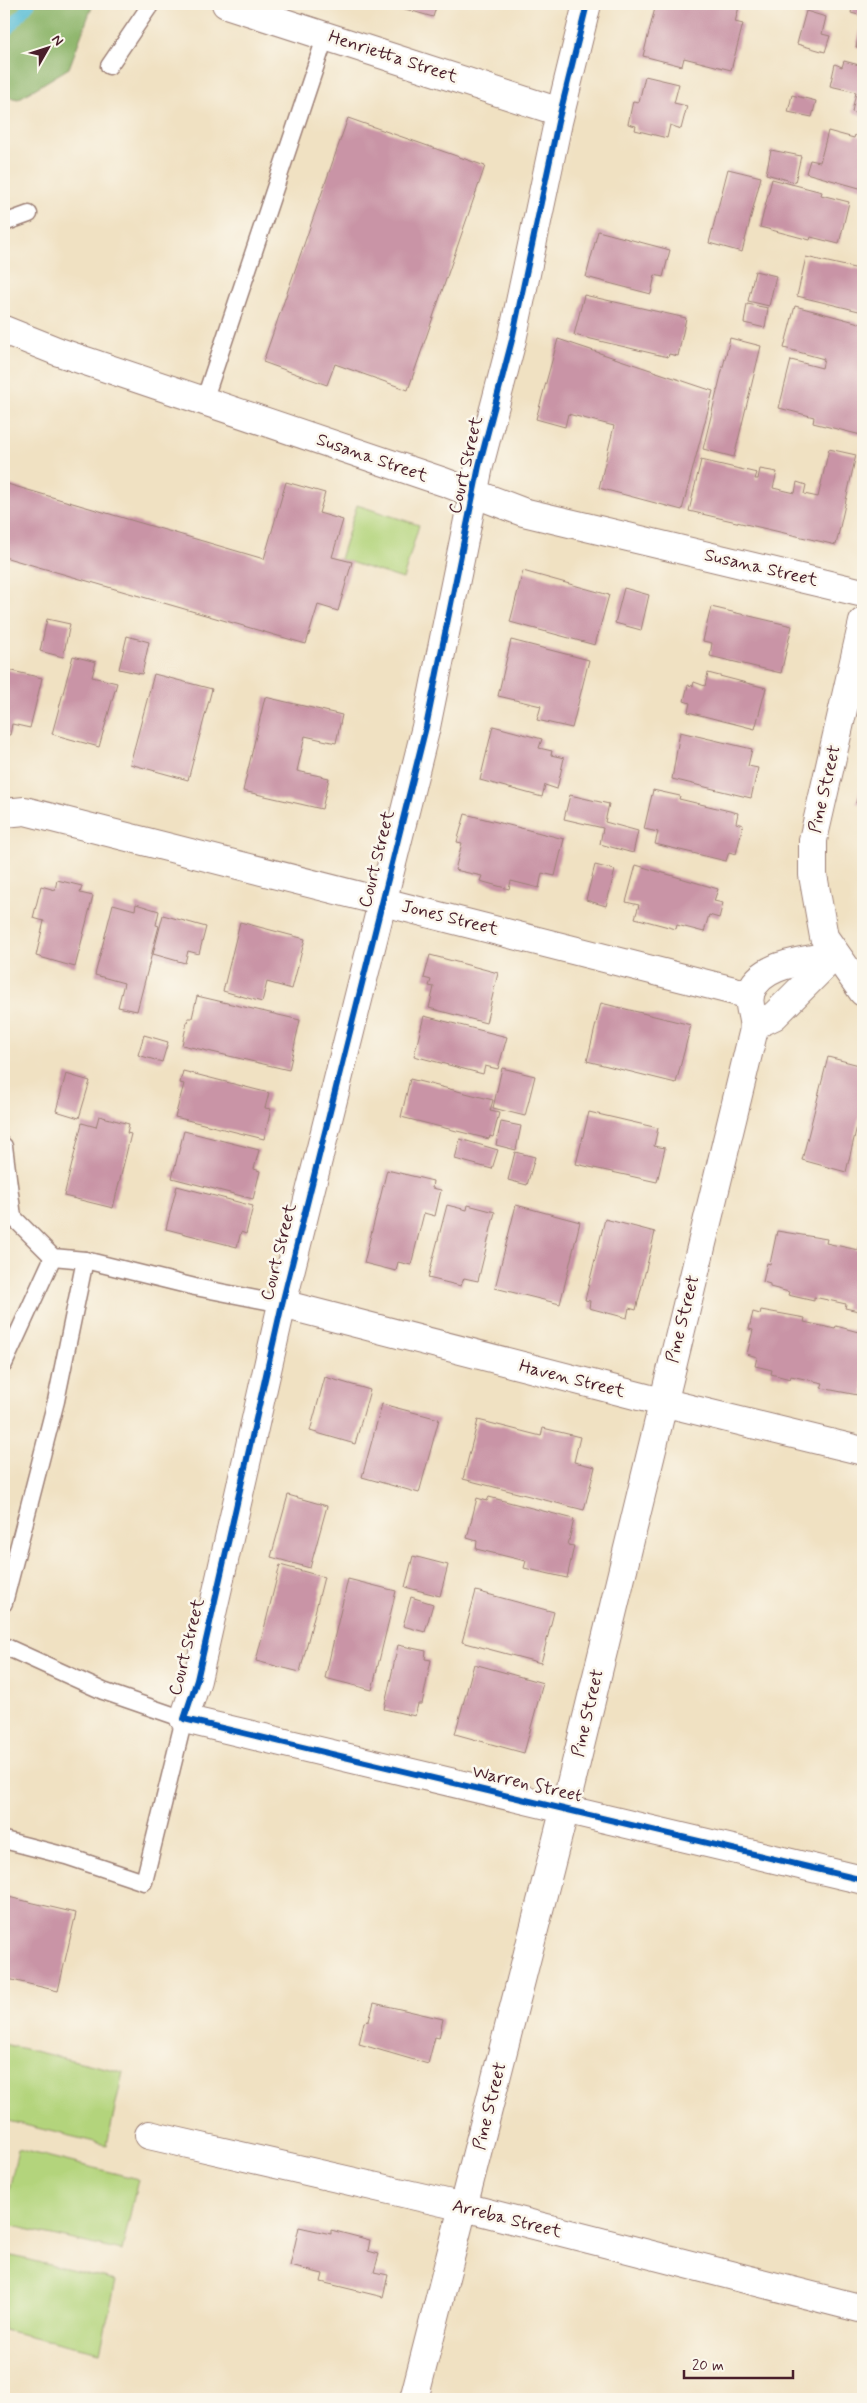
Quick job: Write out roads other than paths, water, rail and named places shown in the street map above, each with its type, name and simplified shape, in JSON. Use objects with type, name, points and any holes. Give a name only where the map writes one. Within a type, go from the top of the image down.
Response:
[{"type":"street","name":"Henrietta Street","points":[[226,4],[560,112]]},
{"type":"street","name":"Court Street","points":[[184,1719],[197,1680],[282,1304],[426,727],[474,494],[512,340],[560,112],[587,4]]},
{"type":"street","name":"Susana Street","points":[[4,330],[59,352],[523,512],[863,593]]},
{"type":"street","name":"Pine Street","points":[[835,955],[824,936],[813,875],[813,840],[857,681],[863,622]]},
{"type":"street","name":"Jones Street","points":[[4,813],[25,811],[750,995]]},
{"type":"street","points":[[835,955],[863,992]]},
{"type":"street","points":[[750,995],[758,980],[776,968],[835,955]]},
{"type":"street","points":[[755,1025],[774,1016],[798,995],[835,955]]},
{"type":"street","name":"Pine Street","points":[[414,2399],[566,1808],[662,1402],[755,1025],[750,995]]},
{"type":"street","name":"Haven Street","points":[[282,1304],[662,1402],[863,1451]]},
{"type":"street","name":"Warren Street","points":[[184,1719],[566,1808],[863,1880]]},
{"type":"street","name":"Arreba Street","points":[[149,2135],[464,2208],[863,2309]]},
{"type":"lane","points":[[109,66],[151,4]]},
{"type":"lane","points":[[204,401],[326,35]]},
{"type":"lane","points":[[4,224],[29,214]]},
{"type":"lane","points":[[4,1146],[13,1217],[53,1257],[85,1260],[195,1287],[282,1304]]},
{"type":"lane","points":[[4,1364],[53,1257]]},
{"type":"lane","points":[[4,1603],[56,1401],[85,1260]]},
{"type":"lane","points":[[4,1646],[103,1691],[184,1719]]},
{"type":"lane","name":"Court Street","points":[[4,1840],[66,1856],[144,1882],[184,1719]]},
{"type":"waterway","points":[[4,34],[30,4]]}]
